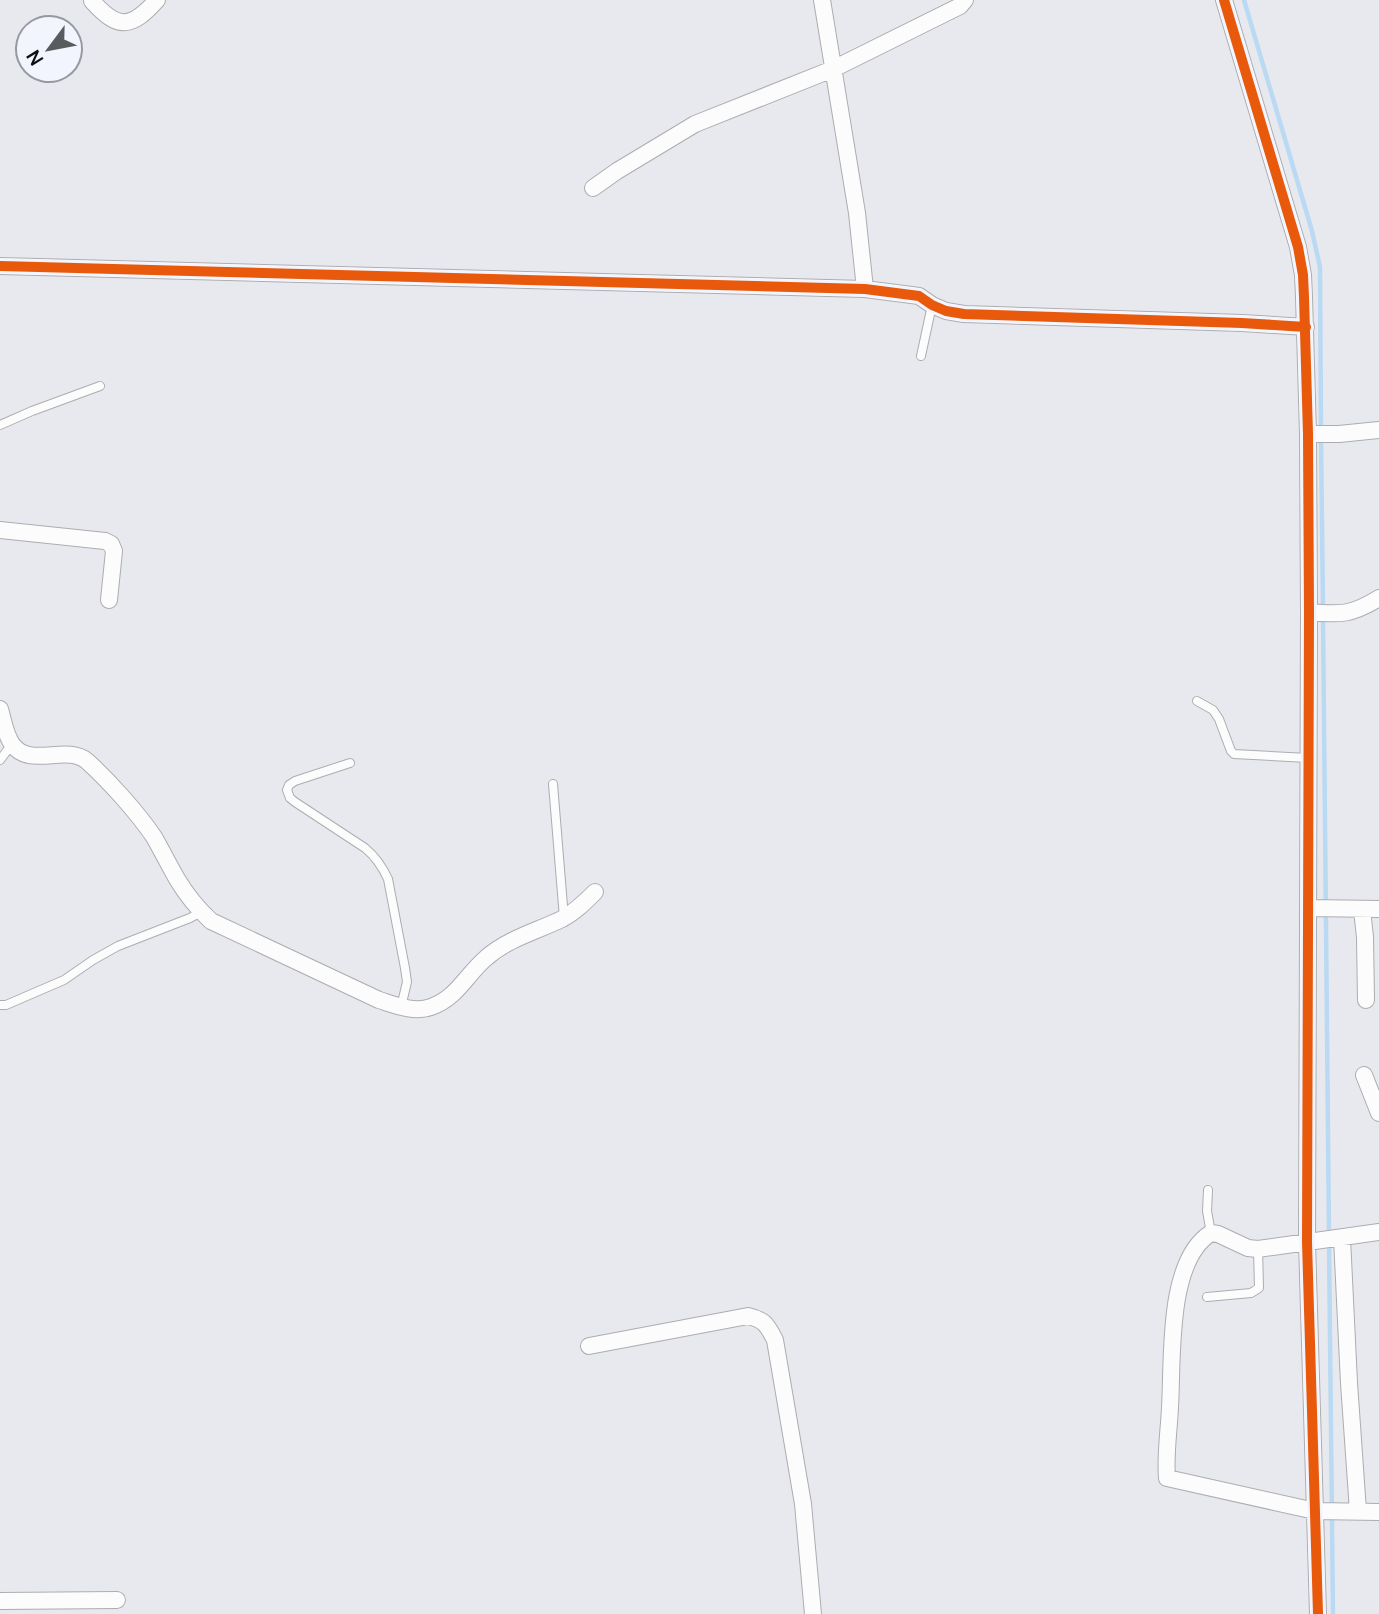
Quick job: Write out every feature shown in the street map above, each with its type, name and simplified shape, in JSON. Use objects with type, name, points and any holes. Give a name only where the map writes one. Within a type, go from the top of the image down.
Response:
[{"type":"street","points":[[92,1],[104,15],[122,24],[149,9],[157,0]]},
{"type":"street","points":[[822,0],[858,213],[865,289]]},
{"type":"street","points":[[593,188],[695,124],[833,69],[960,6],[965,0]]},
{"type":"street","points":[[1224,0],[1298,247],[1303,275],[1314,613],[1308,758],[1308,908],[1312,1241],[1320,1511],[1318,1614]]},
{"type":"street","points":[[0,266],[865,289],[919,296],[946,311],[964,314],[1306,327]]},
{"type":"street","points":[[1308,434],[1379,430]]},
{"type":"street","points":[[0,530],[105,541],[111,544],[114,551],[109,600]]},
{"type":"street","points":[[1314,613],[1344,614],[1379,598]]},
{"type":"street","points":[[0,709],[12,744],[20,751],[31,755],[71,755],[88,762],[145,825],[178,881],[201,912],[211,920],[379,1000],[401,1007],[420,1010],[449,998],[489,955],[564,918],[578,909],[595,892]]},
{"type":"street","points":[[1308,908],[1379,909]]},
{"type":"street","points":[[1362,910],[1366,937],[1366,1000]]},
{"type":"street","points":[[1364,1075],[1379,1113]]},
{"type":"street","points":[[1379,1232],[1258,1249],[1248,1248],[1211,1233],[1198,1243],[1179,1287],[1173,1325],[1166,1462],[1167,1478],[1320,1511],[1379,1512]]},
{"type":"street","points":[[1339,1238],[1349,1383],[1351,1511]]},
{"type":"street","points":[[589,1346],[748,1316],[761,1319],[768,1327],[775,1340],[803,1504],[813,1614]]},
{"type":"street","points":[[0,1601],[117,1600]]},
{"type":"lane","points":[[922,356],[932,305]]},
{"type":"lane","points":[[0,425],[100,386]]},
{"type":"lane","points":[[1197,701],[1213,710],[1234,754],[1308,758]]},
{"type":"lane","points":[[0,760],[12,744]]},
{"type":"lane","points":[[350,763],[295,781],[287,790],[290,798],[365,848],[383,867],[388,879],[407,982],[401,1007]]},
{"type":"lane","points":[[552,784],[564,918]]},
{"type":"lane","points":[[0,1005],[6,1005],[64,980],[118,946],[201,912]]},
{"type":"lane","points":[[1208,1190],[1207,1210],[1211,1233]]},
{"type":"lane","points":[[1206,1297],[1251,1293],[1259,1288],[1258,1249]]},
{"type":"waterway","points":[[1244,0],[1312,231],[1320,267],[1321,430]]},
{"type":"waterway","points":[[1321,439],[1323,609]]},
{"type":"waterway","points":[[1323,617],[1329,1235]]},
{"type":"waterway","points":[[1329,1244],[1333,1614]]},
{"type":"cycle path","points":[[1224,0],[1298,247],[1303,275],[1308,434],[1309,612],[1307,1242],[1318,1614]]},
{"type":"cycle path","points":[[0,266],[865,289],[919,296],[946,311],[964,314],[1306,327]]}]
